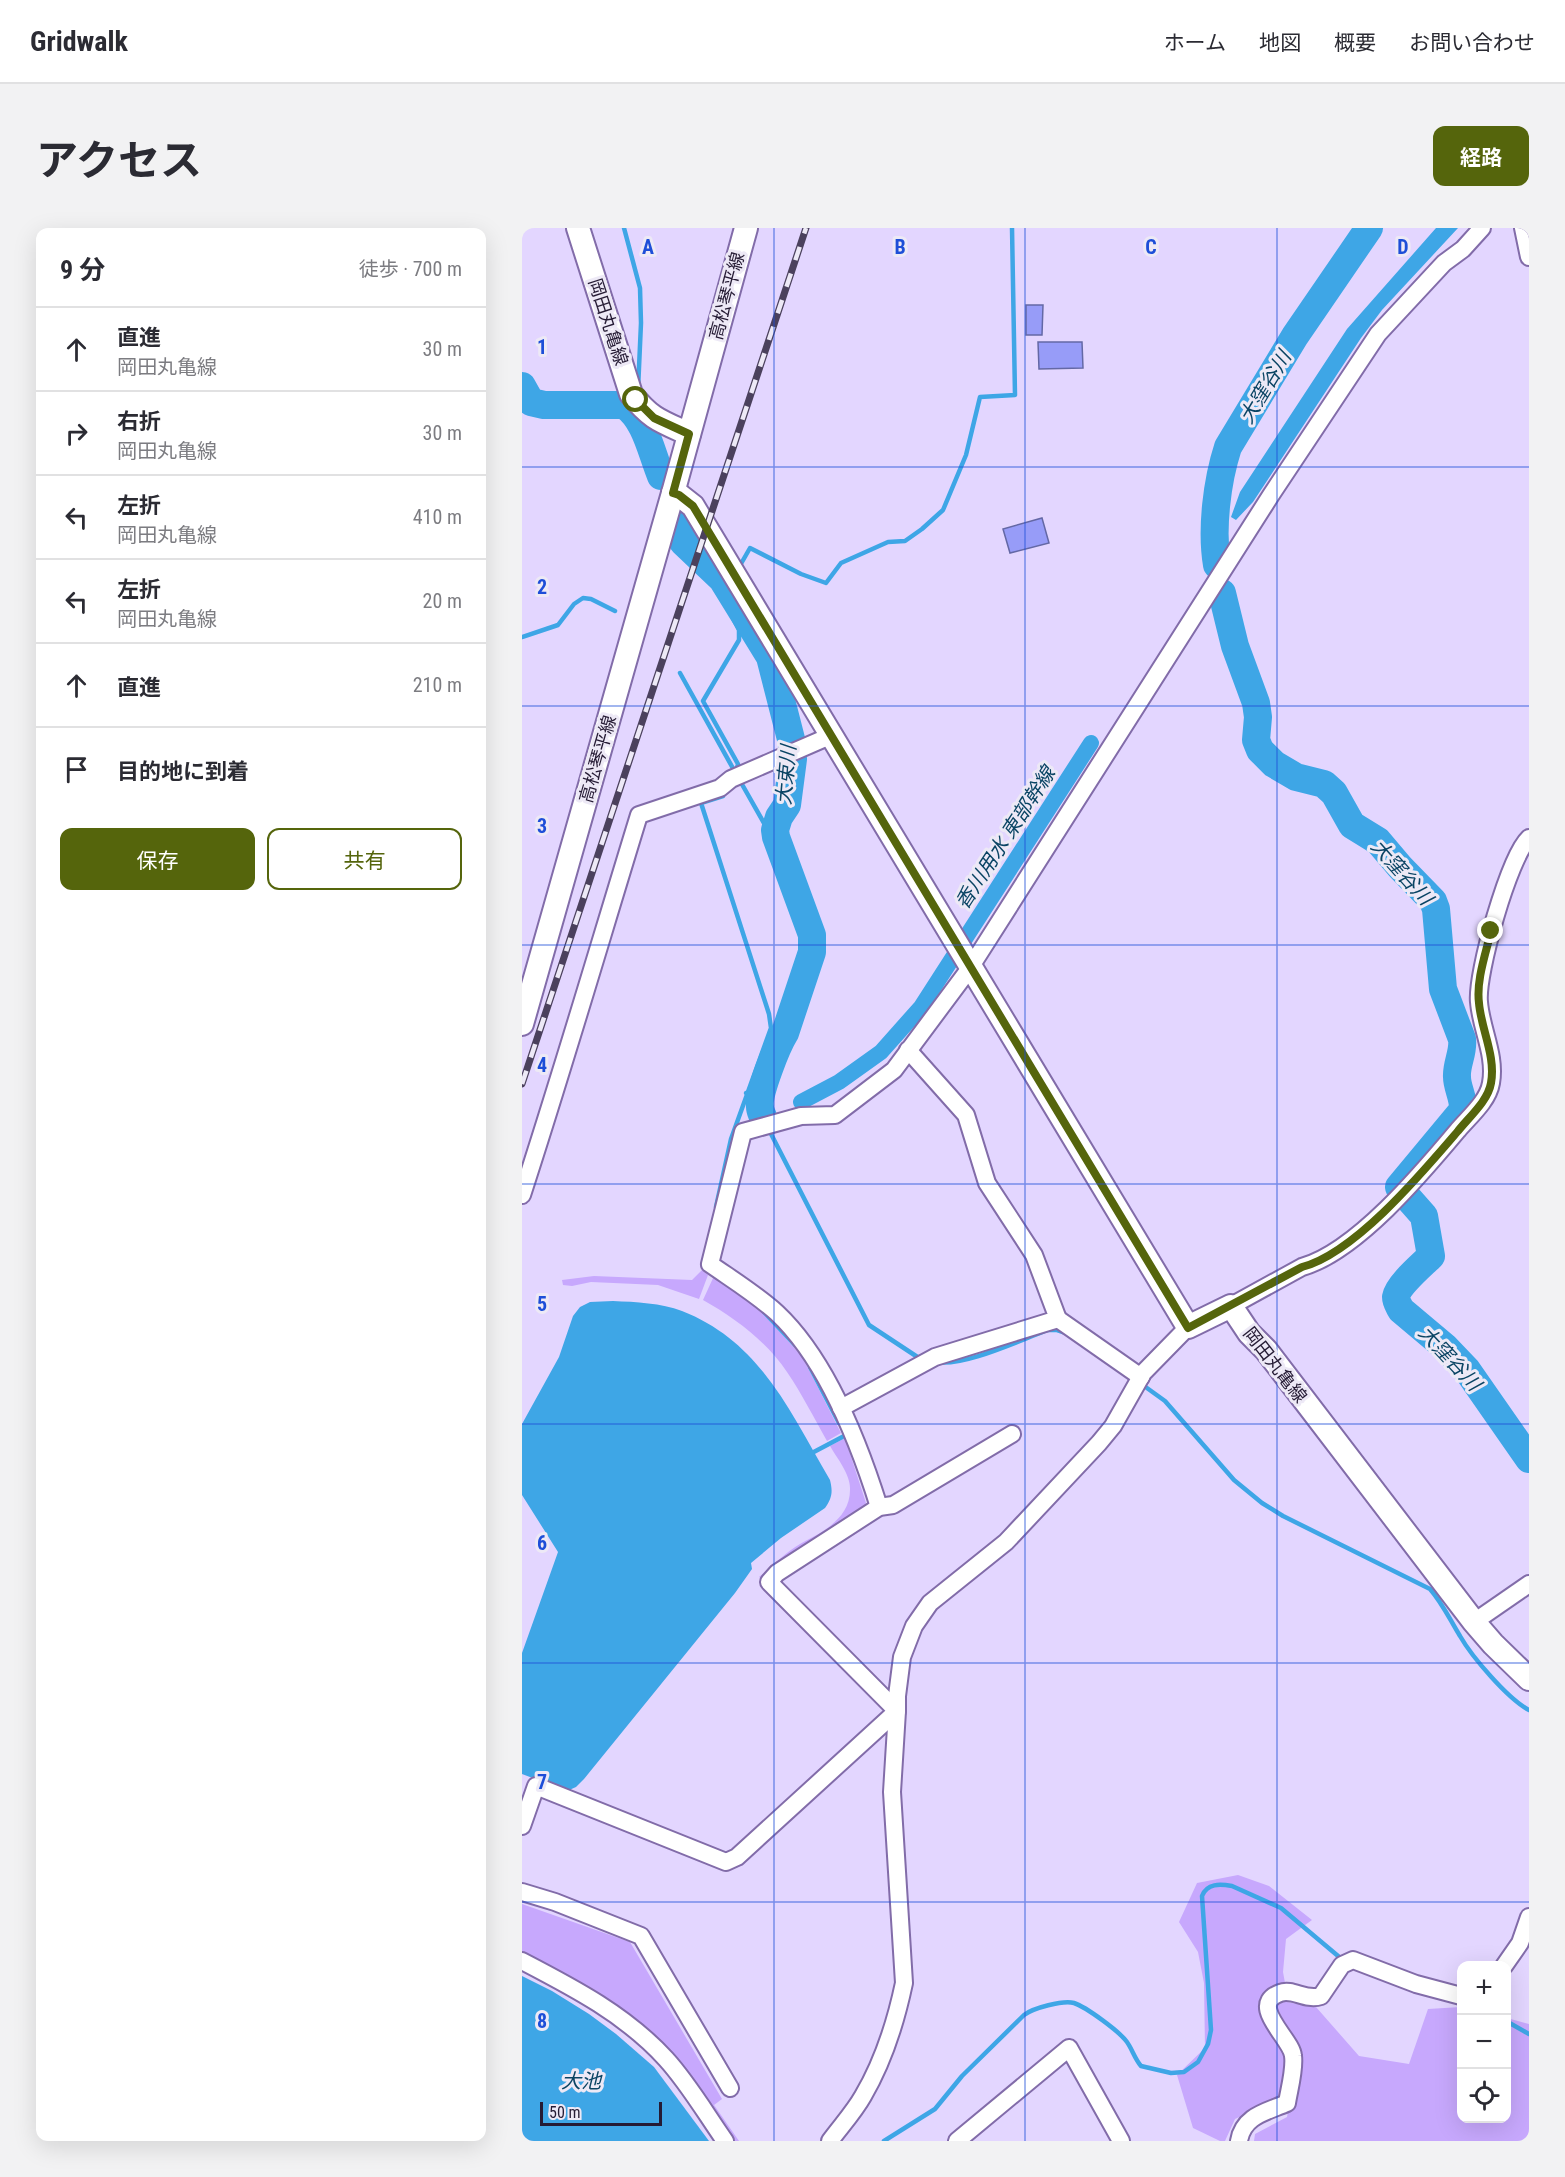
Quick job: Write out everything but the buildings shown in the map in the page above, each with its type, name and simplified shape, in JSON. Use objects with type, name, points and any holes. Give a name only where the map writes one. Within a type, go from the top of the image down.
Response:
[{"type":"main road","name":"岡田丸亀線","points":[[578,228],[631,394],[654,418],[689,434]]},
{"type":"main road","name":"高松琴平線","points":[[689,434],[746,228]]},
{"type":"main road","points":[[689,434],[673,493],[693,506],[1188,1328],[1231,1306]]},
{"type":"main road","name":"高松琴平線","points":[[522,1024],[530,969],[673,493]]},
{"type":"main road","name":"岡田丸亀線","points":[[1231,1306],[1249,1333],[1266,1350],[1474,1622],[1529,1679]]},
{"type":"street","points":[[879,1508],[853,1431],[809,1349],[779,1315],[754,1293],[710,1264],[742,1132],[801,1116],[835,1115],[894,1070],[967,963],[1378,334],[1444,263],[1462,249],[1482,228]]},
{"type":"street","points":[[1523,228],[1529,256]]},
{"type":"street","points":[[522,1195],[558,1086],[571,1034],[639,815],[720,788],[737,777],[830,736]]},
{"type":"street","points":[[1231,1306],[1302,1267],[1313,1264],[1360,1233],[1418,1178],[1488,1094],[1493,1069],[1479,1002],[1480,987],[1491,931],[1522,864],[1523,844],[1529,838]]},
{"type":"street","points":[[908,1050],[966,1115],[987,1184],[1034,1255],[1058,1319],[1139,1381]]},
{"type":"street","points":[[841,1408],[929,1361],[1058,1319]]},
{"type":"street","points":[[830,2141],[863,2097],[877,2069],[898,2009],[904,1983],[892,1792],[900,1664],[914,1626],[930,1603],[1006,1542],[1076,1468],[1113,1426],[1139,1381],[1188,1328]]},
{"type":"street","points":[[897,1711],[769,1582],[777,1573],[879,1508],[893,1505],[1012,1434]]},
{"type":"street","points":[[1474,1622],[1529,1584]]},
{"type":"street","points":[[522,1826],[529,1784],[726,1862],[737,1857],[897,1711]]},
{"type":"street","points":[[522,1892],[555,1902],[641,1936],[730,2088]]},
{"type":"street","points":[[1507,1961],[1520,1943],[1529,1917]]},
{"type":"street","points":[[1239,2141],[1243,2126],[1249,2121],[1287,2103],[1294,2056],[1289,2042],[1270,2019],[1268,2012],[1272,1998],[1279,1993],[1288,1992],[1308,1998],[1321,1996],[1346,1964],[1353,1960],[1416,1984],[1457,1995]]},
{"type":"street","points":[[522,1962],[606,2007],[640,2033],[667,2060],[725,2141]]},
{"type":"street","points":[[957,2141],[1069,2048],[1120,2141]]},
{"type":"shaded area","points":[[702,1270],[708,1275],[699,1299],[658,1285],[591,1282],[572,1286],[563,1285],[562,1280],[594,1276],[692,1280]]},
{"type":"shaded area","points":[[714,1276],[756,1306],[802,1356],[841,1433],[827,1441],[803,1397],[770,1350],[727,1314],[703,1300]]},
{"type":"shaded area","points":[[845,1438],[866,1503],[864,1511],[761,1578],[759,1577],[789,1551],[834,1523],[846,1508],[850,1488],[848,1477],[830,1446]]},
{"type":"shaded area","points":[[1238,1875],[1269,1886],[1312,1920],[1286,1939],[1283,1972],[1285,1983],[1267,1993],[1261,2009],[1270,2032],[1284,2045],[1287,2057],[1282,2098],[1235,2119],[1225,2141],[1220,2141],[1193,2128],[1177,2075],[1205,2048],[1204,1983],[1198,1952],[1179,1922],[1197,1883]]},
{"type":"shaded area","points":[[522,1904],[630,1942],[722,2099],[714,2105],[739,2141],[730,2141],[659,2044],[522,1958]]},
{"type":"shaded area","points":[[1281,2001],[1316,2007],[1359,2056],[1409,2064],[1428,2009],[1457,2007],[1457,2123],[1511,2123],[1511,2019],[1529,2024],[1529,2141],[1254,2141],[1255,2134],[1287,2117],[1297,2056],[1277,2018],[1275,2007]]},
{"type":"water","points":[[1436,228],[1458,228],[1382,310],[1361,338],[1253,502],[1236,520],[1231,517],[1240,492],[1347,329]]},
{"type":"water","points":[[590,1302],[648,1303],[674,1308],[709,1324],[733,1341],[771,1382],[830,1480],[832,1491],[825,1508],[781,1538],[751,1563],[752,1569],[735,1593],[584,1779],[576,1787],[567,1791],[522,1774],[522,1653],[558,1552],[522,1495],[522,1424],[559,1357],[573,1316],[580,1307]]},
{"type":"water","name":"大池","points":[[522,1976],[589,2014],[654,2067],[709,2141],[522,2141]]},
{"type":"waterway","points":[[624,228],[640,288],[638,390]]},
{"type":"waterway","points":[[738,569],[750,548],[801,574],[826,583],[841,563],[888,542],[905,541],[943,510],[966,455],[980,397],[1015,395],[1012,228]]},
{"type":"waterway","name":"大窪谷川","points":[[1217,565],[1216,505],[1228,447],[1295,336],[1369,228]]},
{"type":"waterway","name":"大束川","points":[[522,386],[531,402],[544,405],[624,405],[638,419],[643,428],[661,476]]},
{"type":"waterway","name":"大束川","points":[[679,523],[683,542],[722,579],[770,657],[792,743],[793,759],[787,805],[779,817],[775,830],[812,935],[812,952],[785,1033],[765,1081],[760,1100],[763,1117]]},
{"type":"waterway","points":[[731,582],[723,598],[739,630],[739,640],[703,701],[738,764],[736,771]]},
{"type":"waterway","name":"大窪谷川","points":[[1222,593],[1235,646],[1256,703],[1258,717],[1256,740],[1260,750],[1274,764],[1296,777],[1324,784],[1334,793],[1352,825],[1378,841],[1433,901],[1436,909],[1443,989],[1462,1039],[1457,1077],[1463,1110],[1399,1187]]},
{"type":"waterway","points":[[522,637],[558,625],[574,604],[583,598],[591,599],[615,611]]},
{"type":"waterway","points":[[680,673],[735,772]]},
{"type":"waterway","name":"香川用水 東部幹線","points":[[801,1102],[839,1082],[881,1052],[921,1007],[1091,743]]},
{"type":"waterway","points":[[739,779],[769,832],[808,940],[803,967],[784,1018],[777,1045]]},
{"type":"waterway","points":[[716,1207],[731,1139],[771,1028],[769,1014],[701,803],[723,796]]},
{"type":"waterway","points":[[746,1093],[761,1098]]},
{"type":"waterway","points":[[769,1130],[869,1325],[922,1360]]},
{"type":"waterway","name":"大窪谷川","points":[[1409,1199],[1424,1216],[1431,1256],[1401,1287],[1396,1297],[1398,1304],[1401,1310],[1445,1347],[1467,1370],[1529,1459]]},
{"type":"waterway","points":[[764,1312],[795,1345]]},
{"type":"waterway","points":[[936,1362],[961,1361],[976,1357],[1048,1330],[1066,1333]]},
{"type":"waterway","points":[[810,1367],[839,1423]]},
{"type":"waterway","points":[[1140,1383],[1165,1401],[1234,1480],[1262,1503],[1283,1516],[1430,1589],[1482,1666],[1511,1697],[1529,1710]]},
{"type":"waterway","points":[[810,1454],[846,1435],[845,1433]]},
{"type":"waterway","points":[[884,2141],[935,2109],[962,2076],[1024,2015],[1048,2005],[1069,2002],[1094,2014],[1123,2037],[1141,2066],[1171,2073],[1184,2072],[1198,2062],[1208,2044],[1211,2030],[1202,1896],[1211,1887],[1232,1886],[1281,1908],[1344,1961]]},
{"type":"waterway","points":[[1511,2024],[1529,2034]]},
{"type":"railway","points":[[522,1084],[806,228]]},
{"type":"route","points":[[636,400],[654,418],[689,434],[673,493],[693,506],[1188,1328],[1302,1267],[1313,1264],[1360,1233],[1418,1178],[1488,1094],[1493,1069],[1479,1002],[1491,931]]}]
